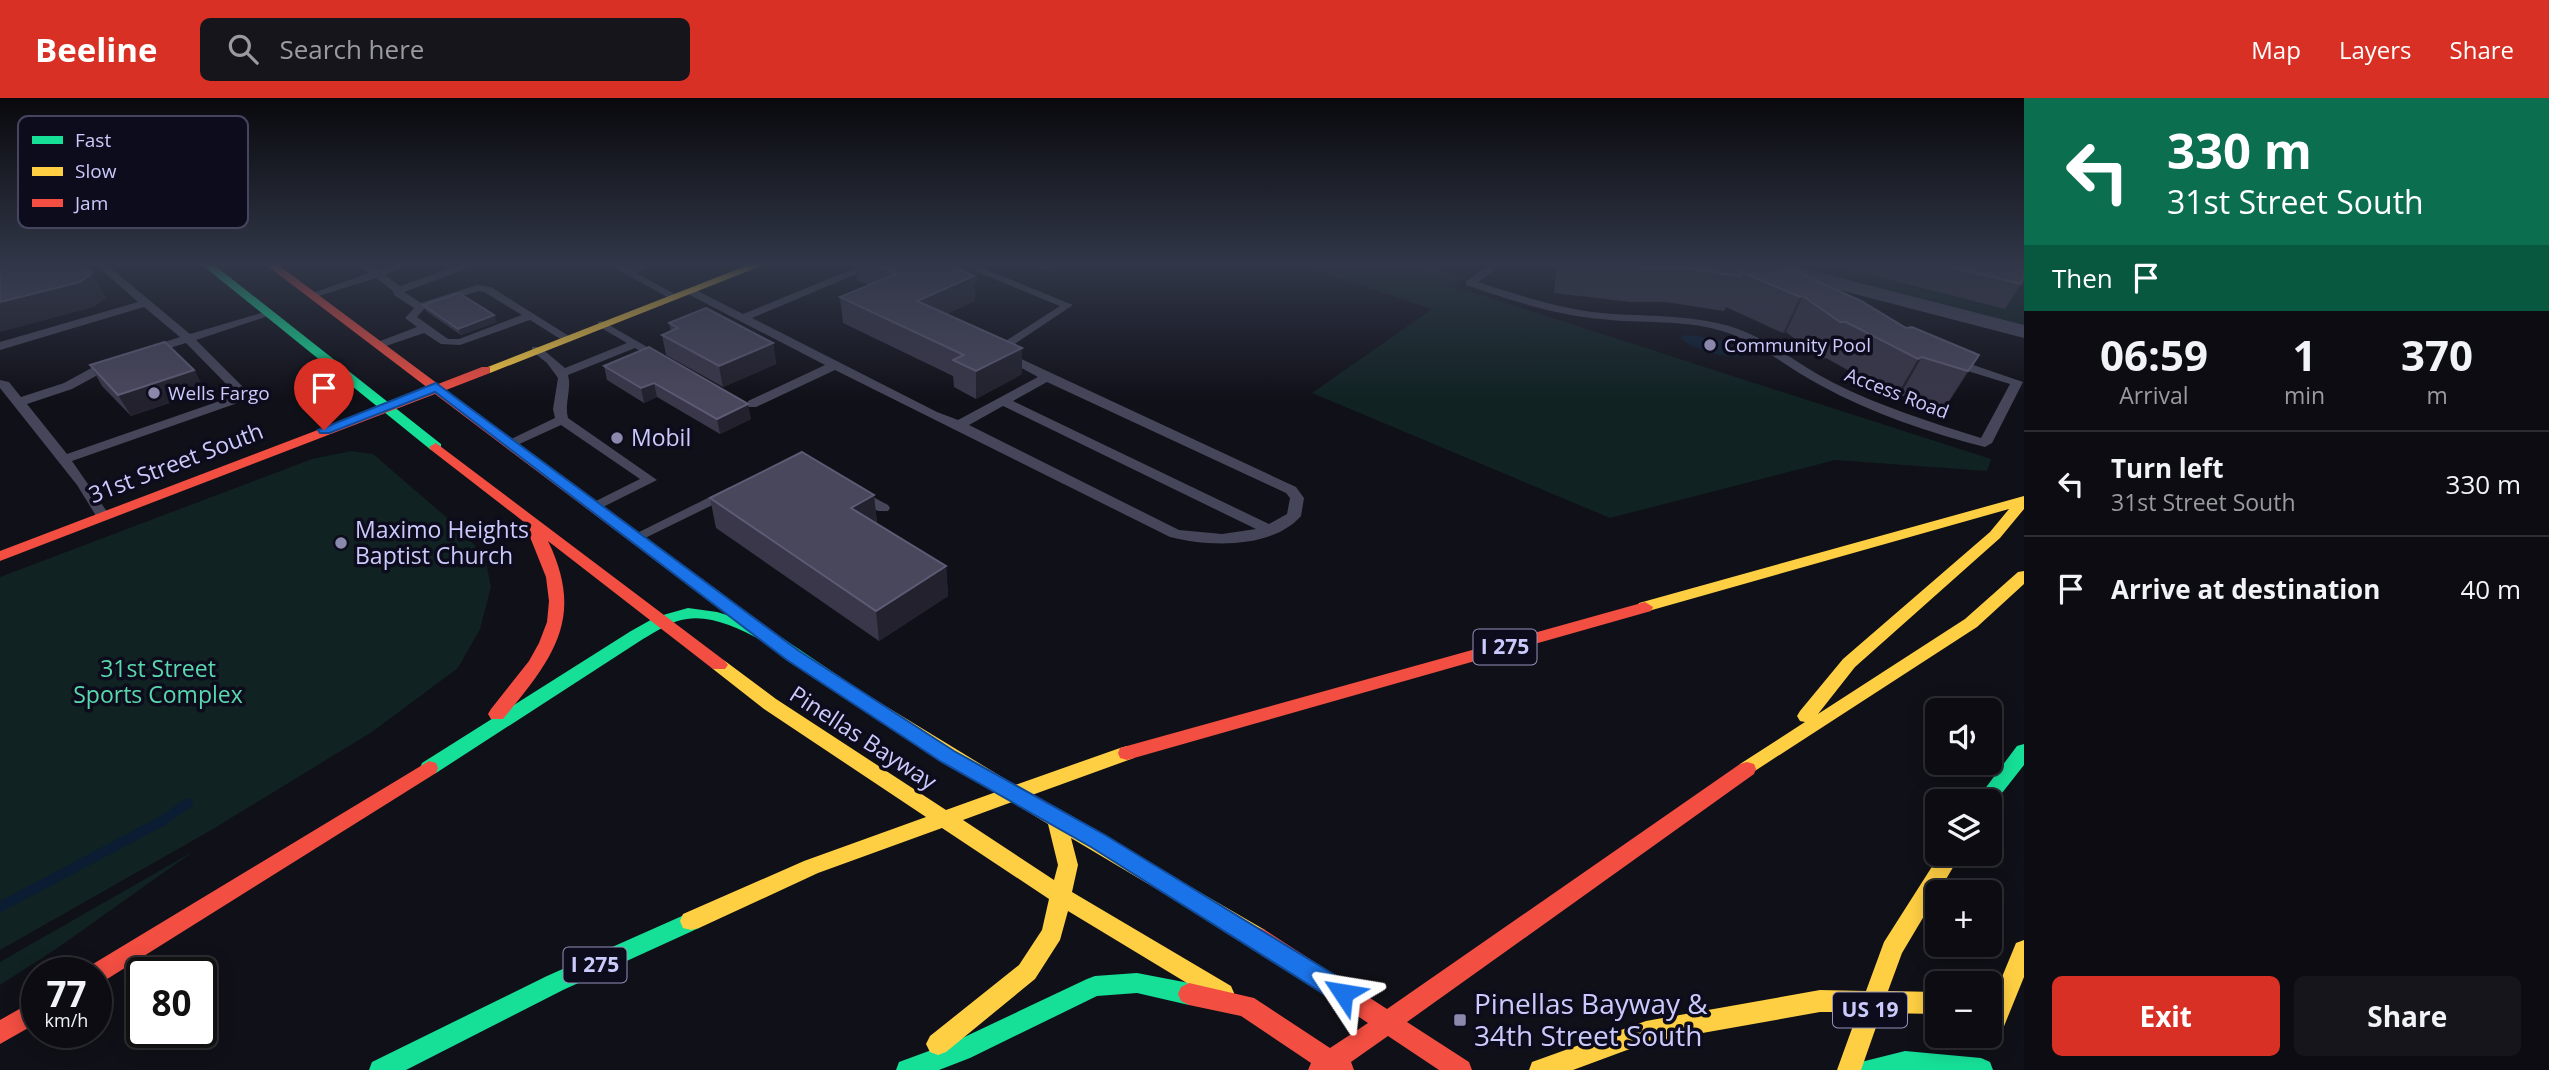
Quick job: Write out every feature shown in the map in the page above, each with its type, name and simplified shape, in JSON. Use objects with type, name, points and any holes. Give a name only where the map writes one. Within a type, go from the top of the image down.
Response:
[{"type":"main road","name":"Pinellas Bayway","points":[[262,309],[384,407],[770,704],[1063,897],[1246,1006],[1342,1070]]},
{"type":"main road","name":"Pinellas Bayway","points":[[331,309],[793,656],[947,756],[1056,817],[1274,947],[1460,1070]]},
{"type":"main road","name":"31st Street South","points":[[0,556],[642,309]]},
{"type":"main road","points":[[1785,742],[1849,663],[1995,536],[2024,500]]},
{"type":"main road","name":"I 275","points":[[381,1070],[555,983],[811,867],[1109,758],[2024,500]]},
{"type":"main road","points":[[473,741],[524,683],[547,642],[559,606],[547,550],[530,519]]},
{"type":"main road","points":[[1320,1070],[1785,742],[1971,623],[2024,576]]},
{"type":"main road","points":[[112,964],[662,621],[688,612],[717,617],[760,631]]},
{"type":"main road","points":[[1994,789],[2024,751]]},
{"type":"main road","points":[[908,1070],[1027,972],[1052,933],[1063,897],[1068,865],[1056,817]]},
{"type":"main road","name":"US 19","points":[[1849,1070],[1892,949],[1944,866]]},
{"type":"main road","points":[[1870,1070],[1983,1052],[2024,950]]},
{"type":"main road","points":[[908,1070],[962,1050],[1095,986],[1137,983],[1246,1006]]},
{"type":"main road","points":[[1541,1070],[1646,1032],[1820,1001],[1925,1003]]},
{"type":"main road","points":[[2002,1012],[2012,1013]]},
{"type":"main road","points":[[0,1033],[21,1020]]},
{"type":"street","points":[[1929,309],[2024,332]]},
{"type":"lane","points":[[0,346],[124,309]]},
{"type":"lane","points":[[64,459],[245,396],[188,338],[154,309]]},
{"type":"lane","points":[[419,309],[411,318],[445,342],[460,342],[531,316]]},
{"type":"lane","points":[[520,309],[566,338]]},
{"type":"lane","points":[[721,309],[1175,534],[1215,540],[1270,530],[1294,516],[1297,498],[1291,490],[996,351],[1063,309]]},
{"type":"lane","points":[[743,318],[764,309]]},
{"type":"lane","name":"Access Road","points":[[1561,309],[1599,316],[1694,321],[1726,328],[1761,343],[1825,383],[1856,398],[1985,443],[2017,382]]},
{"type":"lane","points":[[19,402],[68,386],[104,365],[268,314]]},
{"type":"lane","points":[[602,324],[679,369]]},
{"type":"lane","points":[[379,345],[426,328]]},
{"type":"lane","points":[[562,373],[636,344]]},
{"type":"lane","points":[[536,349],[552,360],[566,383],[559,412],[562,421],[650,480],[595,507]]},
{"type":"lane","points":[[1940,357],[2017,382],[2024,368]]},
{"type":"lane","points":[[752,404],[818,375],[834,365]]},
{"type":"lane","points":[[959,425],[1047,377]]},
{"type":"lane","points":[[0,384],[5,385],[83,483],[103,516]]},
{"type":"lane","points":[[1003,401],[1270,530]]},
{"type":"lane","points":[[510,443],[562,421]]},
{"type":"lane","points":[[840,483],[883,508]]},
{"type":"lane","points":[[636,537],[738,487]]},
{"type":"green space","points":[[1431,309],[1526,309],[1991,459],[1987,471],[1835,460],[1610,518],[1312,393]]},
{"type":"green space","points":[[1955,309],[2024,309],[2024,327]]},
{"type":"green space","name":"31st Street Sports Complex","points":[[351,451],[373,454],[452,522],[485,556],[491,587],[480,629],[458,668],[372,732],[208,832],[0,950],[0,577],[312,459]]},
{"type":"green space","points":[[194,851],[44,957],[21,957],[21,972],[0,985],[0,962]]},
{"type":"water","name":"Community Pool","points":[[1686,335],[1724,342],[1742,355],[1726,356],[1701,350],[1680,338]]},
{"type":"building","points":[[429,309],[485,309],[494,315],[458,329]]},
{"type":"building","points":[[709,309],[773,343],[719,366],[662,335],[678,328],[669,323]]},
{"type":"building","points":[[866,309],[936,309],[1022,348],[976,371],[953,360],[964,355]]},
{"type":"building","points":[[1822,309],[1875,309],[1906,328],[1912,327],[1979,355],[1968,371],[1922,357],[1918,359],[1846,322],[1840,322]]},
{"type":"building","points":[[165,342],[194,370],[118,395],[90,365]]},
{"type":"building","points":[[649,347],[748,404],[717,419],[654,383],[641,388],[604,366]]},
{"type":"building","points":[[802,452],[874,495],[851,508],[946,566],[876,611],[710,498]]},
{"type":"waterway","points":[[0,907],[164,820],[188,803]]},
{"type":"traffic: fast","points":[[263,309],[436,447]]},
{"type":"traffic: fast","points":[[429,768],[637,635],[662,621],[688,613],[717,617],[760,631],[858,698]]},
{"type":"traffic: fast","points":[[1994,789],[2024,751]]},
{"type":"traffic: fast","points":[[381,1070],[555,983],[691,921]]},
{"type":"traffic: fast","points":[[908,1070],[962,1050],[1095,986],[1137,983],[1189,994]]},
{"type":"traffic: fast","points":[[1870,1070],[1905,1063],[1981,1070]]},
{"type":"traffic: slow","points":[[486,370],[643,309]]},
{"type":"traffic: slow","points":[[1806,716],[1849,663],[1995,535],[2024,500]]},
{"type":"traffic: slow","points":[[1645,607],[2024,500]]},
{"type":"traffic: slow","points":[[1747,769],[1971,623],[2024,576]]},
{"type":"traffic: slow","points":[[719,665],[770,704],[1063,897],[1223,993]]},
{"type":"traffic: slow","points":[[858,698],[1257,937]]},
{"type":"traffic: slow","points":[[691,921],[811,867],[1127,753]]},
{"type":"traffic: slow","points":[[938,1044],[1027,972],[1052,933],[1068,865],[1056,817]]},
{"type":"traffic: slow","points":[[1849,1070],[1892,949],[1944,866]]},
{"type":"traffic: slow","points":[[2002,1004],[2024,950]]},
{"type":"traffic: slow","points":[[1541,1070],[1646,1032],[1820,1001],[1925,1003]]},
{"type":"traffic: jam","points":[[331,309],[760,631]]},
{"type":"traffic: jam","points":[[0,556],[486,370]]},
{"type":"traffic: jam","points":[[436,447],[719,665]]},
{"type":"traffic: jam","points":[[497,714],[535,665],[548,643],[555,622],[557,601],[554,577],[530,519]]},
{"type":"traffic: jam","points":[[1127,753],[1645,607]]},
{"type":"traffic: jam","points":[[112,964],[429,768]]},
{"type":"traffic: jam","points":[[1320,1070],[1747,769]]},
{"type":"traffic: jam","points":[[1257,937],[1460,1070]]},
{"type":"traffic: jam","points":[[1189,994],[1246,1006],[1342,1070]]},
{"type":"traffic: jam","points":[[0,1033],[21,1020]]},
{"type":"place","name":"Community Pool","points":[[1710,345]]},
{"type":"place","name":"Wells Fargo","points":[[154,393]]},
{"type":"place","name":"Mobil","points":[[617,438]]},
{"type":"place","name":"Maximo Heights Baptist Church","points":[[341,543]]},
{"type":"place","name":"Pinellas Bayway & 34th Street South","points":[[1460,1020]]},
{"type":"route","points":[[324,430],[436,387],[793,656],[947,756],[1098,841],[1274,947],[1343,993]]}]
